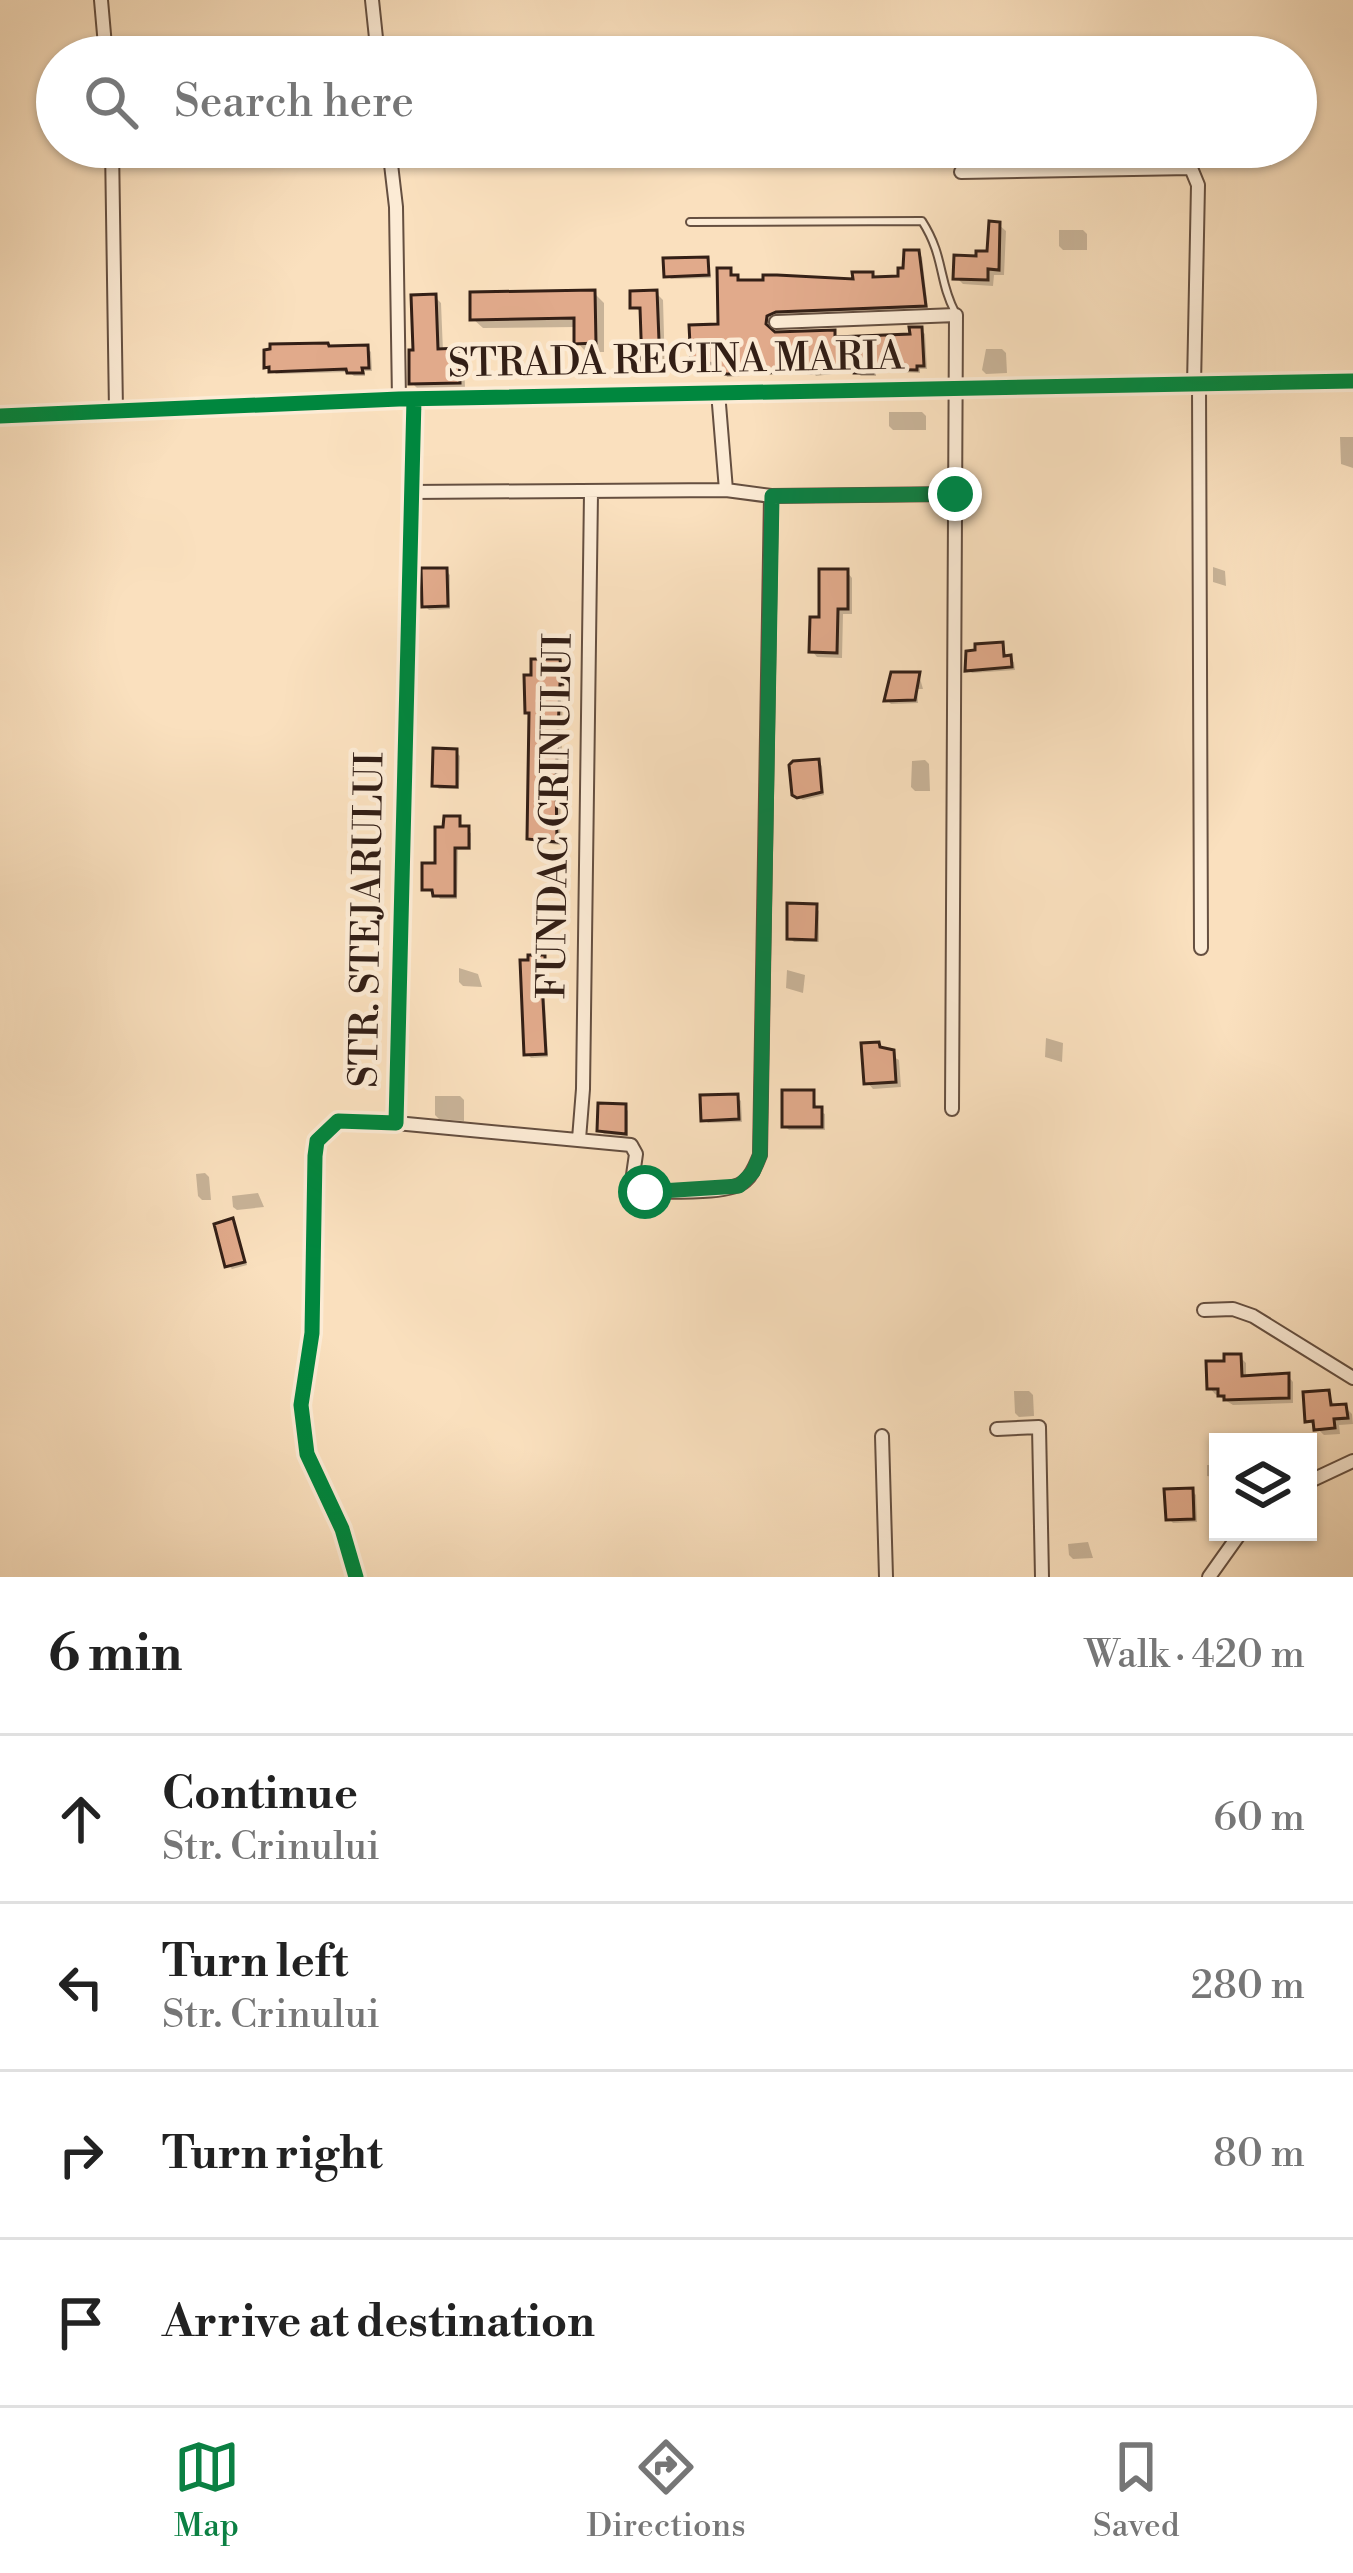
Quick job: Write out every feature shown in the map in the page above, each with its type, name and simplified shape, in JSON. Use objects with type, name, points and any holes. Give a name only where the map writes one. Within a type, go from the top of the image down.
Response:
[{"type":"street","points":[[101,0],[104,36]]},
{"type":"street","points":[[372,0],[376,36]]},
{"type":"street","points":[[112,168],[116,411]]},
{"type":"street","name":"STR. STEJARULUI","points":[[356,1577],[342,1529],[307,1454],[301,1405],[312,1333],[317,1142],[338,1120],[397,1124],[410,493],[391,168]]},
{"type":"street","points":[[961,172],[1190,168],[1198,185],[1201,948]]},
{"type":"street","points":[[776,322],[956,315],[952,1109]]},
{"type":"street","name":"STRADA REGINA MARIA","points":[[0,416],[406,399],[1353,381]]},
{"type":"street","points":[[718,392],[726,490]]},
{"type":"street","points":[[410,493],[955,494]]},
{"type":"street","name":"FUNDAC CRINULUI","points":[[578,1139],[583,1089],[591,494]]},
{"type":"street","points":[[397,1124],[631,1145],[636,1154],[632,1182],[645,1192],[739,1186],[753,1172],[760,1155],[772,496]]},
{"type":"street","points":[[1204,1310],[1233,1309],[1253,1316],[1353,1378]]},
{"type":"street","points":[[997,1429],[1039,1427],[1042,1577]]},
{"type":"street","points":[[882,1436],[886,1577]]},
{"type":"street","points":[[1317,1478],[1353,1461]]},
{"type":"street","points":[[1209,1577],[1235,1541]]},
{"type":"lane","points":[[690,222],[922,221],[937,244],[947,298],[956,315]]},
{"type":"building","points":[[989,221],[1000,222],[999,270],[988,269],[988,280],[953,279],[954,255],[976,256],[976,251],[987,251]]},
{"type":"building","points":[[904,250],[919,250],[926,306],[776,312],[767,316],[766,324],[775,332],[835,330],[835,337],[910,334],[909,327],[922,327],[924,366],[917,370],[854,373],[854,368],[809,373],[809,367],[720,374],[719,363],[691,364],[689,325],[718,324],[717,268],[731,268],[738,280],[763,280],[763,275],[853,279],[852,272],[898,276]]},
{"type":"building","points":[[708,257],[709,275],[664,277],[663,258]]},
{"type":"building","points":[[595,290],[596,343],[574,344],[574,318],[470,320],[470,292]]},
{"type":"building","points":[[657,290],[660,366],[642,366],[640,308],[630,308],[630,291]]},
{"type":"building","points":[[436,294],[438,349],[459,348],[460,383],[409,384],[411,295]]},
{"type":"building","points":[[270,344],[368,345],[369,368],[347,373],[346,369],[269,372],[269,367],[264,368],[264,350]]},
{"type":"building","points":[[421,568],[447,568],[448,606],[422,607]]},
{"type":"building","points":[[819,569],[848,569],[848,609],[838,609],[837,653],[809,652],[810,617],[819,617]]},
{"type":"building","points":[[1003,642],[1004,656],[1011,655],[1012,667],[965,671],[966,651],[975,650],[975,644]]},
{"type":"building","points":[[531,659],[560,659],[564,671],[557,842],[527,839],[529,713],[525,713],[524,675],[531,675]]},
{"type":"building","points":[[891,672],[920,672],[915,700],[884,701]]},
{"type":"building","points":[[433,748],[457,749],[457,787],[432,786]]},
{"type":"building","points":[[819,759],[822,792],[792,795],[789,765]]},
{"type":"building","points":[[444,816],[460,816],[460,826],[469,826],[469,848],[455,848],[455,896],[433,896],[432,890],[422,890],[422,863],[435,863],[435,827],[443,827]]},
{"type":"building","points":[[787,903],[817,904],[816,940],[787,939]]},
{"type":"building","points":[[528,955],[545,955],[546,1054],[524,1055],[520,960],[528,960]]},
{"type":"building","points":[[879,1042],[880,1047],[894,1050],[896,1082],[864,1084],[861,1043]]},
{"type":"building","points":[[782,1090],[814,1090],[814,1107],[822,1107],[822,1127],[782,1127]]},
{"type":"building","points":[[738,1094],[739,1119],[701,1121],[700,1095]]},
{"type":"building","points":[[598,1103],[626,1104],[626,1134],[597,1131]]},
{"type":"building","points":[[233,1218],[245,1262],[225,1267],[214,1224]]},
{"type":"building","points":[[1224,1354],[1241,1354],[1242,1376],[1289,1373],[1289,1398],[1224,1400],[1218,1389],[1207,1389],[1206,1361],[1224,1361]]},
{"type":"building","points":[[1329,1390],[1331,1405],[1346,1404],[1348,1418],[1334,1419],[1335,1428],[1314,1430],[1313,1421],[1305,1422],[1303,1392]]},
{"type":"building","points":[[1193,1488],[1194,1519],[1166,1520],[1164,1489]]},
{"type":"cycle path","points":[[0,416],[399,399],[1353,381]]},
{"type":"cycle path","points":[[356,1577],[342,1529],[307,1454],[301,1405],[312,1333],[317,1141],[338,1121],[396,1123],[414,399]]},
{"type":"route","points":[[645,1192],[739,1186],[753,1172],[760,1155],[772,496],[955,494]]}]
